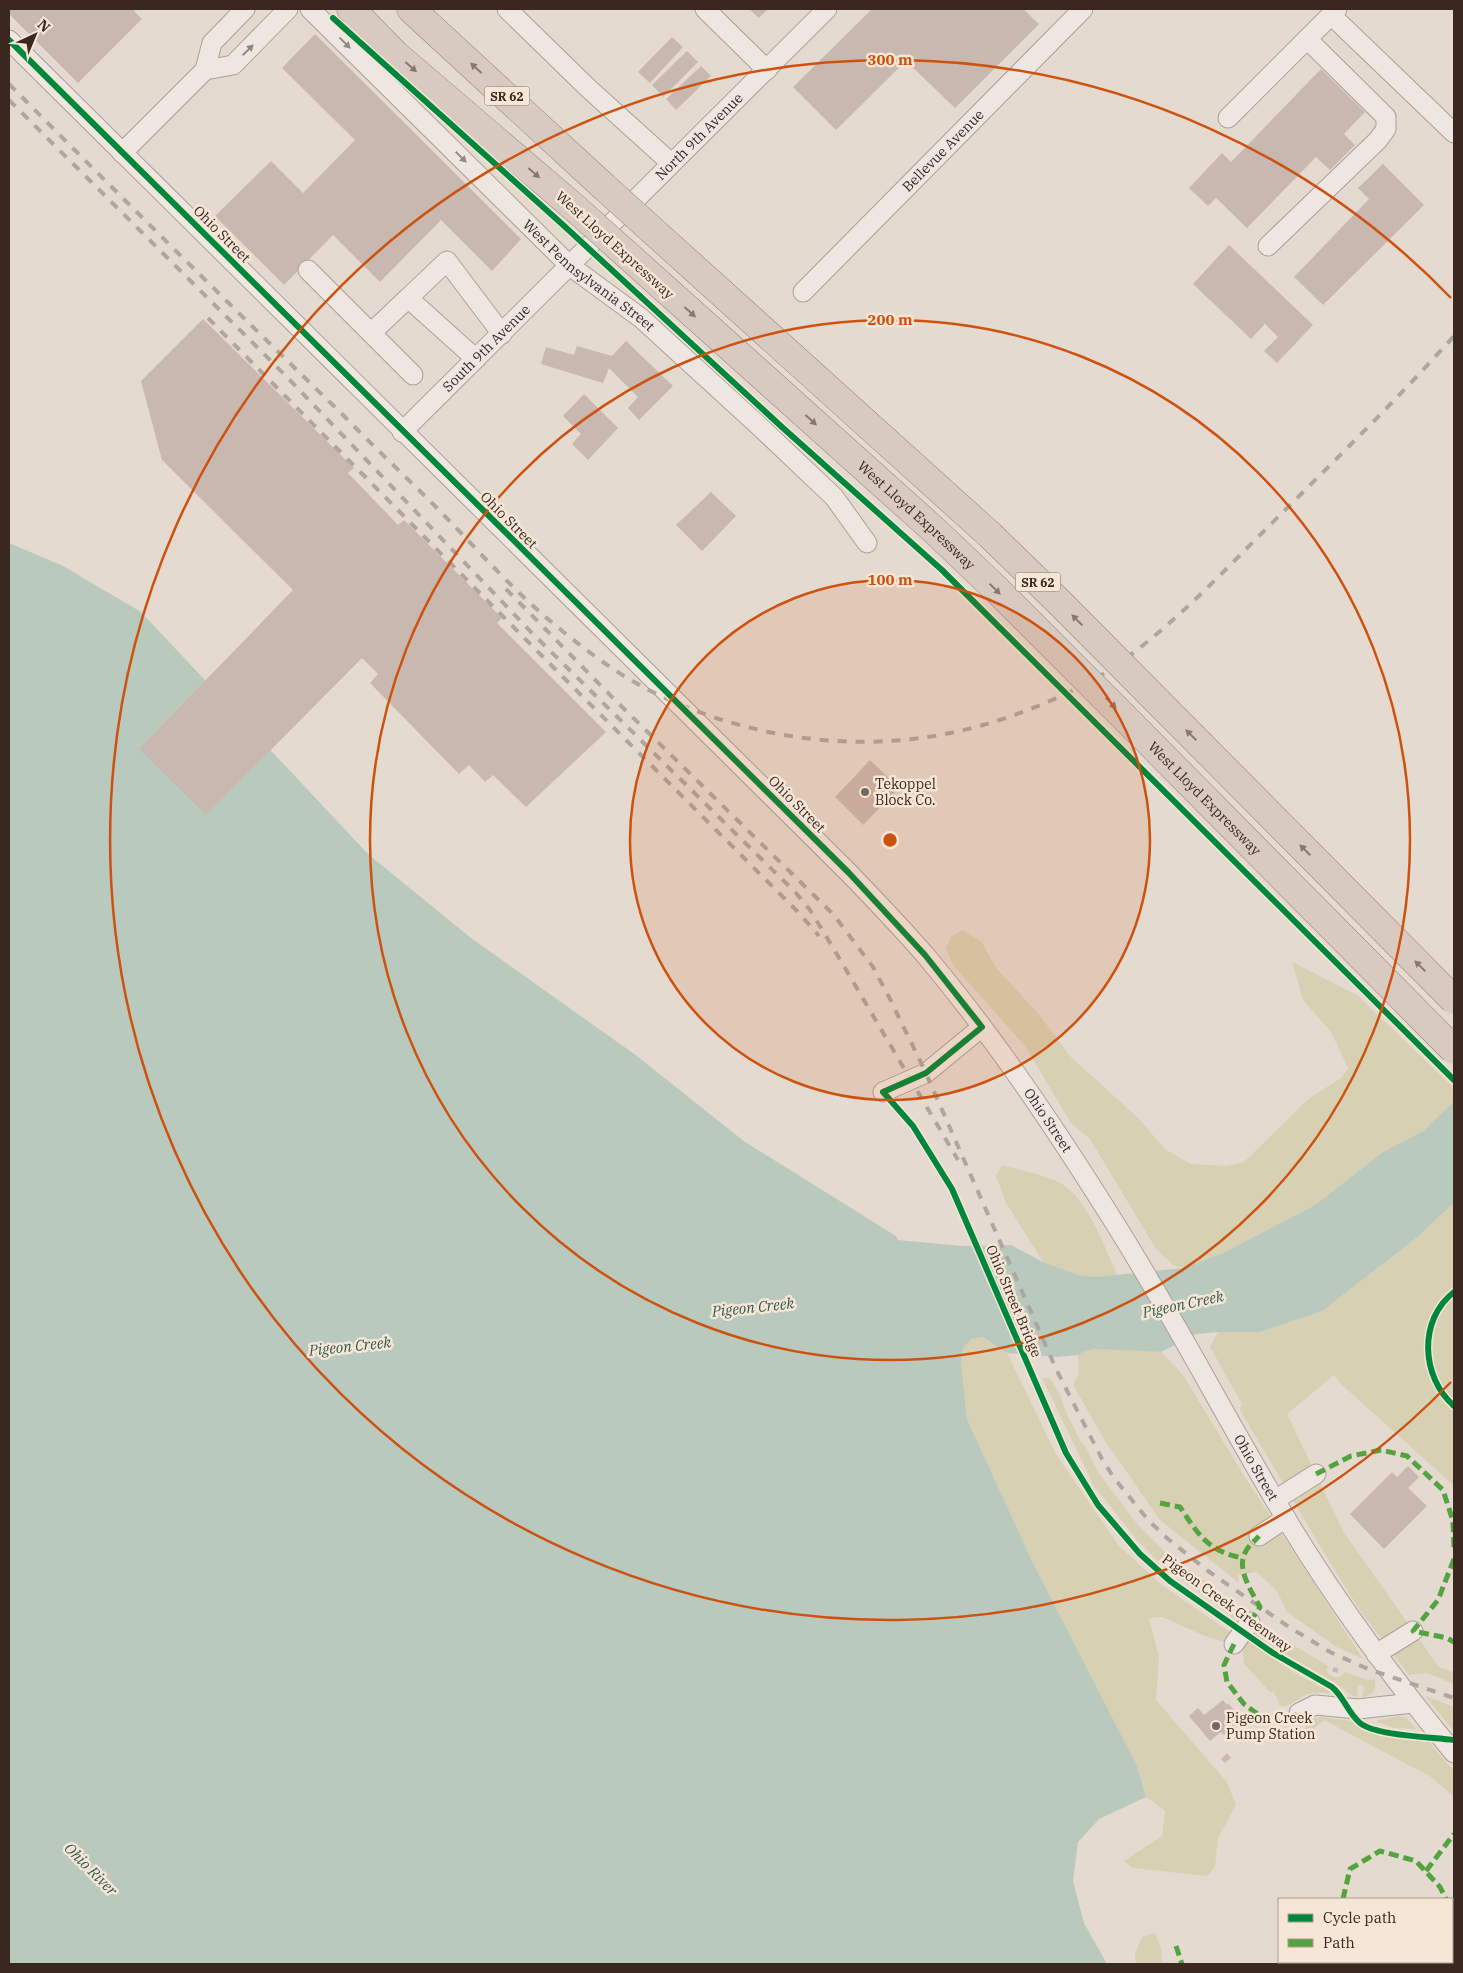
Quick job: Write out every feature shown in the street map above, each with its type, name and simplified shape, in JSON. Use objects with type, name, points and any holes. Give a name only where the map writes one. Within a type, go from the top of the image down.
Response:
[{"type":"highway","name":"West Lloyd Expressway","points":[[351,9],[396,55],[576,209],[934,530],[1129,722],[1454,1050]]},
{"type":"highway","name":"SR 62","points":[[411,9],[990,535],[1060,603],[1454,1000]]},
{"type":"street","points":[[122,153],[205,70],[212,43],[245,9]]},
{"type":"street","points":[[205,70],[233,65],[288,9]]},
{"type":"street","name":"West Pennsylvania Street","points":[[310,9],[570,266],[640,318],[758,425],[838,501],[867,543]]},
{"type":"street","points":[[506,9],[588,88],[671,163]]},
{"type":"street","points":[[705,9],[767,70]]},
{"type":"street","name":"North 9th Avenue","points":[[570,266],[827,9]]},
{"type":"street","name":"Bellevue Avenue","points":[[803,292],[1083,9]]},
{"type":"street","points":[[1228,118],[1334,12],[1454,133]]},
{"type":"street","points":[[1268,246],[1378,140],[1386,129],[1386,117],[1307,39]]},
{"type":"street","name":"Ohio Street","points":[[9,40],[402,432],[849,873],[925,955],[982,1027],[1045,1115],[1111,1216],[1275,1500],[1341,1604],[1413,1703],[1454,1753]]},
{"type":"street","points":[[371,334],[447,261],[502,334]]},
{"type":"street","name":"South 9th Avenue","points":[[402,432],[570,266]]},
{"type":"street","points":[[308,270],[413,375]]},
{"type":"street","points":[[408,298],[476,359]]},
{"type":"street","points":[[883,1092],[926,1073],[982,1027]]},
{"type":"street","points":[[1275,1500],[1316,1474]]},
{"type":"street","points":[[1259,1536],[1286,1518]]},
{"type":"street","points":[[1234,1644],[1250,1622]]},
{"type":"street","points":[[1376,1654],[1413,1631]]},
{"type":"street","points":[[1299,1713],[1315,1705],[1358,1709],[1413,1703]]},
{"type":"shaded area","points":[[962,930],[982,942],[996,968],[1037,1012],[1071,1057],[1137,1117],[1166,1150],[1191,1164],[1227,1166],[1244,1162],[1307,1100],[1341,1078],[1348,1068],[1331,1032],[1303,1000],[1292,962],[1357,995],[1454,1088],[1454,1101],[1423,1131],[1383,1152],[1315,1205],[1223,1253],[1184,1268],[1173,1265],[1156,1249],[1090,1139],[1071,1123],[1025,1046],[953,965],[946,948],[951,937]]},
{"type":"shaded area","points":[[1002,1165],[1054,1180],[1065,1186],[1076,1196],[1093,1221],[1117,1275],[1096,1277],[1078,1275],[1043,1262],[1006,1203],[996,1176]]},
{"type":"shaded area","points":[[1454,1203],[1454,1486],[1340,1383],[1334,1375],[1287,1414],[1344,1533],[1439,1667],[1454,1672],[1454,1684],[1427,1673],[1409,1675],[1359,1609],[1240,1410],[1242,1404],[1210,1347],[1218,1332],[1260,1332],[1370,1274],[1415,1239]]},
{"type":"shaded area","points":[[983,1337],[1007,1353],[1057,1456],[1119,1546],[1162,1585],[1231,1633],[1224,1642],[1205,1636],[1162,1617],[1149,1618],[1159,1657],[1156,1700],[1227,1782],[1236,1805],[1218,1838],[1215,1867],[1207,1876],[1133,1868],[1124,1861],[1162,1836],[1165,1811],[1146,1797],[1137,1766],[1031,1559],[967,1419],[961,1362],[963,1348],[971,1339]]},
{"type":"shaded area","points":[[1097,1349],[1161,1352],[1183,1375],[1243,1474],[1363,1659],[1337,1647],[1287,1612],[1277,1591],[1257,1572],[1238,1575],[1239,1583],[1160,1520],[1105,1441],[1073,1385],[1079,1373],[1078,1355],[1085,1351]]},
{"type":"shaded area","points":[[1042,1378],[1050,1378],[1098,1472],[1138,1525],[1167,1554],[1171,1561],[1195,1573],[1232,1603],[1242,1619],[1255,1628],[1265,1628],[1328,1666],[1327,1671],[1331,1676],[1336,1678],[1345,1672],[1368,1680],[1375,1679],[1375,1686],[1371,1694],[1362,1697],[1364,1687],[1360,1684],[1357,1697],[1351,1695],[1334,1682],[1252,1633],[1163,1566],[1137,1540],[1094,1486]]},
{"type":"shaded area","points":[[1248,1641],[1291,1671],[1331,1692],[1330,1694],[1312,1693],[1286,1706],[1279,1706],[1274,1692],[1270,1692],[1244,1664],[1243,1647]]},
{"type":"shaded area","points":[[1425,1696],[1454,1707],[1454,1731]]},
{"type":"shaded area","points":[[1400,1716],[1406,1718],[1416,1729],[1394,1728],[1375,1721]]},
{"type":"shaded area","points":[[1323,1717],[1353,1721],[1363,1730],[1385,1737],[1429,1742],[1454,1771],[1454,1797],[1431,1777],[1324,1720],[1311,1731],[1307,1731],[1305,1728],[1309,1721]]},
{"type":"shaded area","points":[[1155,1933],[1161,1948],[1162,1964],[1136,1964],[1135,1953],[1142,1937]]},
{"type":"water","points":[[9,543],[63,566],[141,612],[368,854],[471,938],[637,1056],[745,1142],[896,1236],[898,1240],[963,1246],[1011,1245],[1043,1262],[1078,1275],[1096,1277],[1184,1268],[1223,1253],[1315,1205],[1383,1152],[1423,1131],[1454,1101],[1454,1203],[1415,1239],[1322,1311],[1260,1332],[1196,1334],[1161,1352],[1097,1349],[1085,1351],[1078,1355],[1057,1357],[1007,1353],[983,1337],[971,1339],[963,1348],[961,1362],[967,1419],[1031,1559],[1137,1766],[1146,1797],[1099,1819],[1078,1842],[1073,1881],[1084,1923],[1107,1964],[9,1964]]},
{"type":"building","points":[[9,9],[136,9],[134,11],[142,19],[78,83],[9,14]]},
{"type":"building","points":[[749,9],[768,9],[759,18]]},
{"type":"building","points":[[872,9],[1023,9],[1039,24],[955,108],[906,61],[836,130],[793,87]]},
{"type":"building","points":[[315,34],[521,239],[492,271],[441,220],[380,282],[333,235],[284,285],[215,216],[271,161],[303,193],[355,140],[282,68]]},
{"type":"building","points":[[672,37],[683,47],[650,83],[638,72]]},
{"type":"building","points":[[687,51],[698,62],[663,97],[652,85]]},
{"type":"building","points":[[701,66],[711,76],[676,110],[666,99]]},
{"type":"building","points":[[1321,69],[1365,112],[1344,134],[1355,145],[1330,170],[1316,157],[1247,228],[1216,198],[1208,206],[1189,188],[1222,153],[1231,162]]},
{"type":"building","points":[[1383,164],[1424,205],[1323,305],[1294,277],[1369,199],[1358,188]]},
{"type":"building","points":[[1229,245],[1313,325],[1277,363],[1264,351],[1278,337],[1265,324],[1251,339],[1193,284]]},
{"type":"building","points":[[203,319],[354,468],[348,473],[398,525],[404,520],[502,618],[497,623],[606,732],[526,807],[493,775],[485,782],[469,765],[459,774],[370,683],[378,674],[362,658],[206,815],[139,749],[293,590],[162,460],[141,381]]},
{"type":"building","points":[[626,341],[673,386],[639,420],[628,408],[638,397],[609,368],[603,383],[541,364],[546,347],[574,355],[577,346],[612,356]]},
{"type":"building","points":[[584,394],[618,428],[588,460],[572,444],[581,434],[563,416]]},
{"type":"building","points":[[711,492],[736,516],[702,551],[676,525]]},
{"type":"building","points":[[870,760],[899,788],[863,825],[835,797]]},
{"type":"building","points":[[1408,1466],[1419,1477],[1408,1488],[1427,1506],[1384,1549],[1350,1514],[1392,1472],[1397,1477]]},
{"type":"building","points":[[1334,1667],[1339,1669],[1337,1673],[1332,1671]]},
{"type":"building","name":"Pigeon Creek Pump Station","points":[[1223,1700],[1227,1705],[1228,1703],[1242,1720],[1224,1735],[1221,1732],[1210,1741],[1189,1716],[1198,1708],[1204,1715]]},
{"type":"building","points":[[1227,1753],[1231,1758],[1225,1763],[1221,1759]]},
{"type":"railway","points":[[9,84],[437,508],[506,580],[549,620],[596,657],[647,689],[704,714],[765,731],[795,737],[858,742],[931,737],[991,723],[1031,709],[1094,680],[1145,644],[1207,588],[1385,410],[1454,336]]},
{"type":"railway","points":[[9,100],[285,375],[532,633],[796,893],[810,910],[832,946],[958,1160]]},
{"type":"railway","points":[[208,318],[797,911],[819,936]]},
{"type":"railway","points":[[506,589],[613,698],[833,914],[873,967],[924,1069],[1057,1371],[1102,1459],[1114,1478],[1149,1521],[1208,1571],[1289,1627],[1330,1652],[1368,1669],[1454,1698]]},
{"type":"marked path","points":[[1316,1474],[1351,1456],[1381,1450],[1407,1456],[1443,1490],[1453,1521],[1454,1548]]},
{"type":"marked path","points":[[1160,1503],[1180,1507],[1199,1534],[1212,1546],[1231,1555],[1243,1558]]},
{"type":"marked path","points":[[1250,1622],[1260,1607],[1249,1587],[1242,1565],[1247,1549],[1259,1536]]},
{"type":"marked path","points":[[1454,1559],[1438,1600],[1413,1631],[1447,1638],[1454,1642]]},
{"type":"marked path","points":[[1234,1644],[1224,1665],[1227,1682],[1244,1704],[1267,1721],[1287,1722],[1299,1713]]},
{"type":"marked path","points":[[1426,1871],[1454,1834]]},
{"type":"marked path","points":[[1343,1898],[1350,1869],[1380,1851],[1416,1861],[1440,1887],[1446,1898]]},
{"type":"marked path","points":[[1176,1946],[1182,1964]]},
{"type":"cycle path","points":[[333,18],[562,224],[783,428],[942,570],[1454,1080]]},
{"type":"cycle path","name":"Ohio Street Bridge","points":[[9,40],[849,873],[925,955],[982,1027],[926,1073],[883,1092],[913,1126],[952,1189],[1066,1453],[1098,1505],[1140,1554],[1170,1581],[1273,1653],[1332,1687],[1360,1723],[1378,1731],[1454,1740]]},
{"type":"cycle path","points":[[1454,1292],[1442,1304],[1434,1318],[1429,1333],[1428,1349],[1430,1365],[1435,1380],[1443,1394],[1454,1406]]},
{"type":"place","name":"Tekoppel Block Co.","points":[[865,792]]},
{"type":"place","name":"Pigeon Creek Pump Station","points":[[1216,1726]]},
{"type":"water label","name":"Pigeon Creek","points":[[1183,1304]]},
{"type":"water label","name":"Pigeon Creek","points":[[753,1307]]},
{"type":"water label","name":"Pigeon Creek","points":[[350,1346]]},
{"type":"water label","name":"Ohio River","points":[[91,1869]]}]
